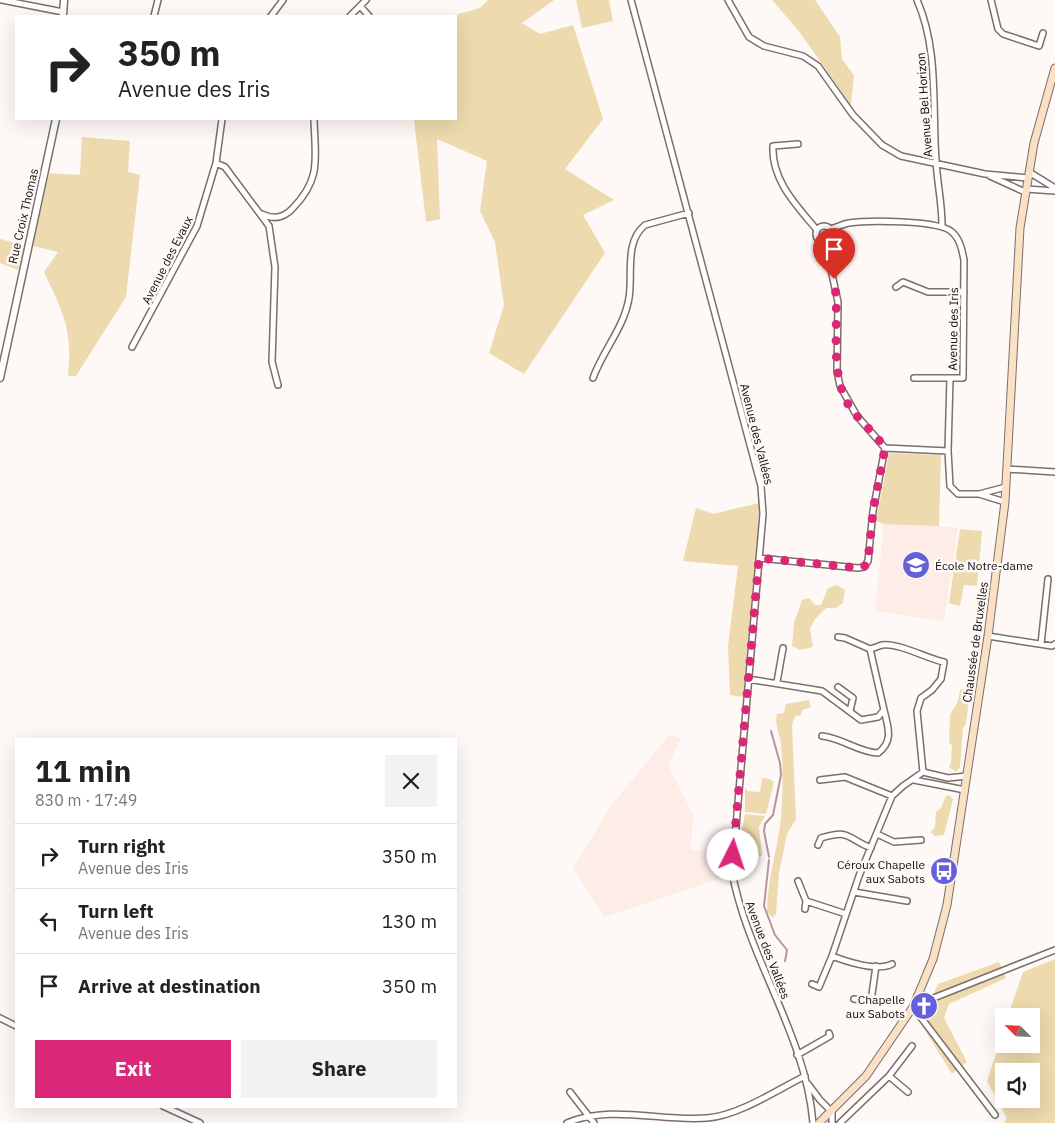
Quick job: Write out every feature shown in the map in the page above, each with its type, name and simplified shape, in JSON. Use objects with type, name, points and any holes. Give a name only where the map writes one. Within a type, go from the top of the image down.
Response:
[{"type":"main road","name":"Chaussée de Bruxelles","points":[[819,1123],[866,1076],[913,1007],[933,959],[947,905],[988,636],[1005,502],[1020,228],[1028,175],[1040,121],[1055,68]]},
{"type":"street","points":[[2,0],[63,14],[64,0]]},
{"type":"street","points":[[154,15],[158,0]]},
{"type":"street","points":[[272,15],[283,0]]},
{"type":"street","points":[[351,15],[366,0]]},
{"type":"street","name":"Avenue des Vallées","points":[[631,0],[761,486],[763,514],[732,872],[743,915],[806,1079],[813,1123]]},
{"type":"street","points":[[728,0],[749,37],[764,46],[803,56],[818,66],[854,115],[882,145],[901,156],[936,162],[942,225],[851,223],[831,230]]},
{"type":"street","name":"Avenue Bel Horizon","points":[[917,0],[926,25],[932,54],[936,162],[985,174],[1026,191]]},
{"type":"street","points":[[991,0],[998,29],[1003,34],[1039,46],[1043,33]]},
{"type":"street","points":[[360,6],[368,15]]},
{"type":"street","name":"Rue Croix Thomas","points":[[0,378],[56,120]]},
{"type":"street","name":"Avenue des Evaux","points":[[132,347],[197,226],[216,164],[222,120]]},
{"type":"street","points":[[262,214],[270,218],[282,217],[307,194],[315,173],[314,120]]},
{"type":"street","points":[[798,144],[773,146],[773,156],[785,192],[817,230],[818,239],[825,242]]},
{"type":"street","points":[[216,164],[225,167],[262,214],[269,226],[275,267],[271,344],[272,362],[278,385]]},
{"type":"street","name":"Avenue Bel Horizon","points":[[985,174],[1028,175]]},
{"type":"street","points":[[1028,175],[1055,190]]},
{"type":"street","points":[[1026,191],[1055,190]]},
{"type":"street","points":[[593,378],[626,311],[630,296],[633,247],[640,230],[645,225],[689,213]]},
{"type":"street","name":"Avenue des Iris","points":[[942,225],[953,232],[962,247],[964,292],[963,378],[950,378],[948,451],[950,486],[958,494],[978,494],[1006,487]]},
{"type":"street","points":[[817,230],[825,226],[831,230]]},
{"type":"street","points":[[825,242],[831,238],[831,230]]},
{"type":"street","points":[[825,242],[838,302],[837,371],[840,386],[857,416],[885,448],[948,451]]},
{"type":"street","points":[[896,287],[903,282],[928,292],[964,292]]},
{"type":"street","points":[[914,378],[950,378]]},
{"type":"street","points":[[759,558],[864,567],[868,561],[873,511],[885,448]]},
{"type":"street","points":[[1007,469],[1055,472]]},
{"type":"street","name":"Avenue des Iris","points":[[978,494],[1005,502]]},
{"type":"street","points":[[1040,644],[1048,579]]},
{"type":"street","points":[[988,636],[1040,644],[1055,644]]},
{"type":"street","points":[[838,637],[845,638],[870,649],[883,645],[898,647],[926,658],[944,662],[941,679],[932,690],[921,698],[917,711],[923,772]]},
{"type":"street","points":[[777,682],[783,648]]},
{"type":"street","points":[[822,736],[831,737],[868,752],[878,753],[887,747],[890,737],[870,649]]},
{"type":"street","points":[[748,679],[777,682],[822,691],[861,720],[870,720],[878,717],[884,710]]},
{"type":"street","points":[[838,687],[854,698],[850,711]]},
{"type":"street","points":[[923,772],[948,778],[967,776]]},
{"type":"street","points":[[812,984],[819,987],[892,796],[902,786],[914,780],[923,772]]},
{"type":"street","points":[[820,780],[845,776],[892,796]]},
{"type":"street","points":[[914,780],[964,790]]},
{"type":"street","points":[[818,845],[821,838],[838,833],[848,834],[871,848]]},
{"type":"street","points":[[877,834],[894,842],[921,840]]},
{"type":"street","points":[[798,881],[806,901],[806,909]]},
{"type":"street","points":[[854,892],[906,901]]},
{"type":"street","points":[[806,901],[846,914]]},
{"type":"street","points":[[918,997],[931,999],[1055,950]]},
{"type":"street","points":[[832,956],[845,961],[876,966],[885,967],[892,964]]},
{"type":"street","points":[[854,999],[871,1001],[876,966]]},
{"type":"street","points":[[913,1007],[995,1115]]},
{"type":"street","points":[[0,1018],[15,1026]]},
{"type":"street","points":[[797,1055],[830,1036],[829,1033]]},
{"type":"street","points":[[840,1123],[889,1076],[912,1046]]},
{"type":"street","points":[[889,1076],[908,1092]]},
{"type":"street","points":[[567,1123],[589,1117],[709,1118],[752,1103],[806,1079]]},
{"type":"street","name":"Avenue des Vallées","points":[[806,1079],[820,1100],[832,1112]]},
{"type":"street","points":[[570,1092],[594,1123]]},
{"type":"street","points":[[167,1108],[200,1123]]},
{"type":"street","points":[[832,1112],[832,1123]]},
{"type":"shaded area","points":[[488,0],[554,0],[522,23],[540,34],[573,25],[603,119],[565,169],[614,200],[583,215],[605,253],[524,374],[489,353],[504,305],[495,242],[480,211],[487,161],[437,139],[440,219],[426,222],[414,120],[457,120],[456,15],[480,8]]},
{"type":"shaded area","points":[[576,0],[609,0],[613,21],[582,28]]},
{"type":"shaded area","points":[[772,0],[815,0],[840,37],[842,59],[854,75],[851,105],[798,30]]},
{"type":"shaded area","points":[[82,137],[130,141],[128,172],[140,175],[126,297],[76,376],[68,376],[68,333],[61,310],[44,272],[58,252],[33,246],[49,173],[80,175]]},
{"type":"shaded area","points":[[0,239],[23,245],[18,270],[0,263]]},
{"type":"shaded area","points":[[889,453],[941,455],[939,526],[884,524],[876,521]]},
{"type":"shaded area","points":[[759,503],[743,697],[730,695],[728,646],[738,566],[683,561],[696,508],[713,514]]},
{"type":"shaded area","name":"École Notre-dame","points":[[902,523],[958,528],[944,621],[875,611],[884,524]]},
{"type":"shaded area","points":[[960,529],[982,531],[977,586],[964,585],[960,606],[949,603]]},
{"type":"shaded area","points":[[837,585],[845,590],[843,603],[836,608],[826,608],[815,619],[810,629],[813,647],[800,650],[792,646],[794,623],[802,600],[809,598],[815,605],[821,605],[828,588]]},
{"type":"shaded area","points":[[970,689],[966,724],[963,728],[960,767],[956,772],[949,767],[952,746],[949,742],[950,715],[958,701],[960,690]]},
{"type":"shaded area","points":[[809,700],[811,707],[802,710],[801,715],[795,716],[792,725],[796,819],[787,834],[779,873],[776,914],[773,918],[767,912],[767,900],[780,829],[782,790],[781,744],[776,718],[777,714],[784,713],[786,704]]},
{"type":"shaded area","points":[[669,735],[681,738],[668,765],[693,814],[691,850],[721,852],[720,872],[723,878],[604,917],[573,868],[611,806]]},
{"type":"shaded area","points":[[762,778],[770,779],[774,782],[766,814],[745,812],[745,787],[747,791],[760,792]]},
{"type":"shaded area","points":[[949,795],[953,799],[944,835],[934,836],[931,832],[935,827],[936,812],[941,808],[946,796]]},
{"type":"shaded area","points":[[745,814],[765,816],[759,827],[762,856],[755,856],[756,842],[743,841],[742,845],[739,845]]},
{"type":"shaded area","points":[[1055,959],[1055,1123],[1004,1123],[1007,1118],[1002,1108],[1040,1108],[1040,1063],[995,1063],[995,1096],[987,1081],[996,1053],[1040,1053],[1040,1008],[1011,1008],[1023,972]]},
{"type":"shaded area","points":[[999,962],[1006,978],[949,1004],[944,1018],[967,1062],[952,1074],[921,1024],[938,984]]},
{"type":"waterway","points":[[769,857],[764,831],[765,824],[773,815],[781,775],[780,763],[771,731]]},
{"type":"waterway","points":[[769,860],[764,906],[775,935],[787,950],[785,961]]},
{"type":"place","name":"École Notre-dame","points":[[916,565]]},
{"type":"place","name":"Céroux Chapelle aux Sabots","points":[[944,871]]},
{"type":"place","name":"Chapelle aux Sabots","points":[[924,1006]]},
{"type":"route","points":[[733,855],[759,558],[858,568],[864,567],[868,561],[873,511],[885,448],[857,416],[840,386],[837,371],[838,302],[834,279]]}]
